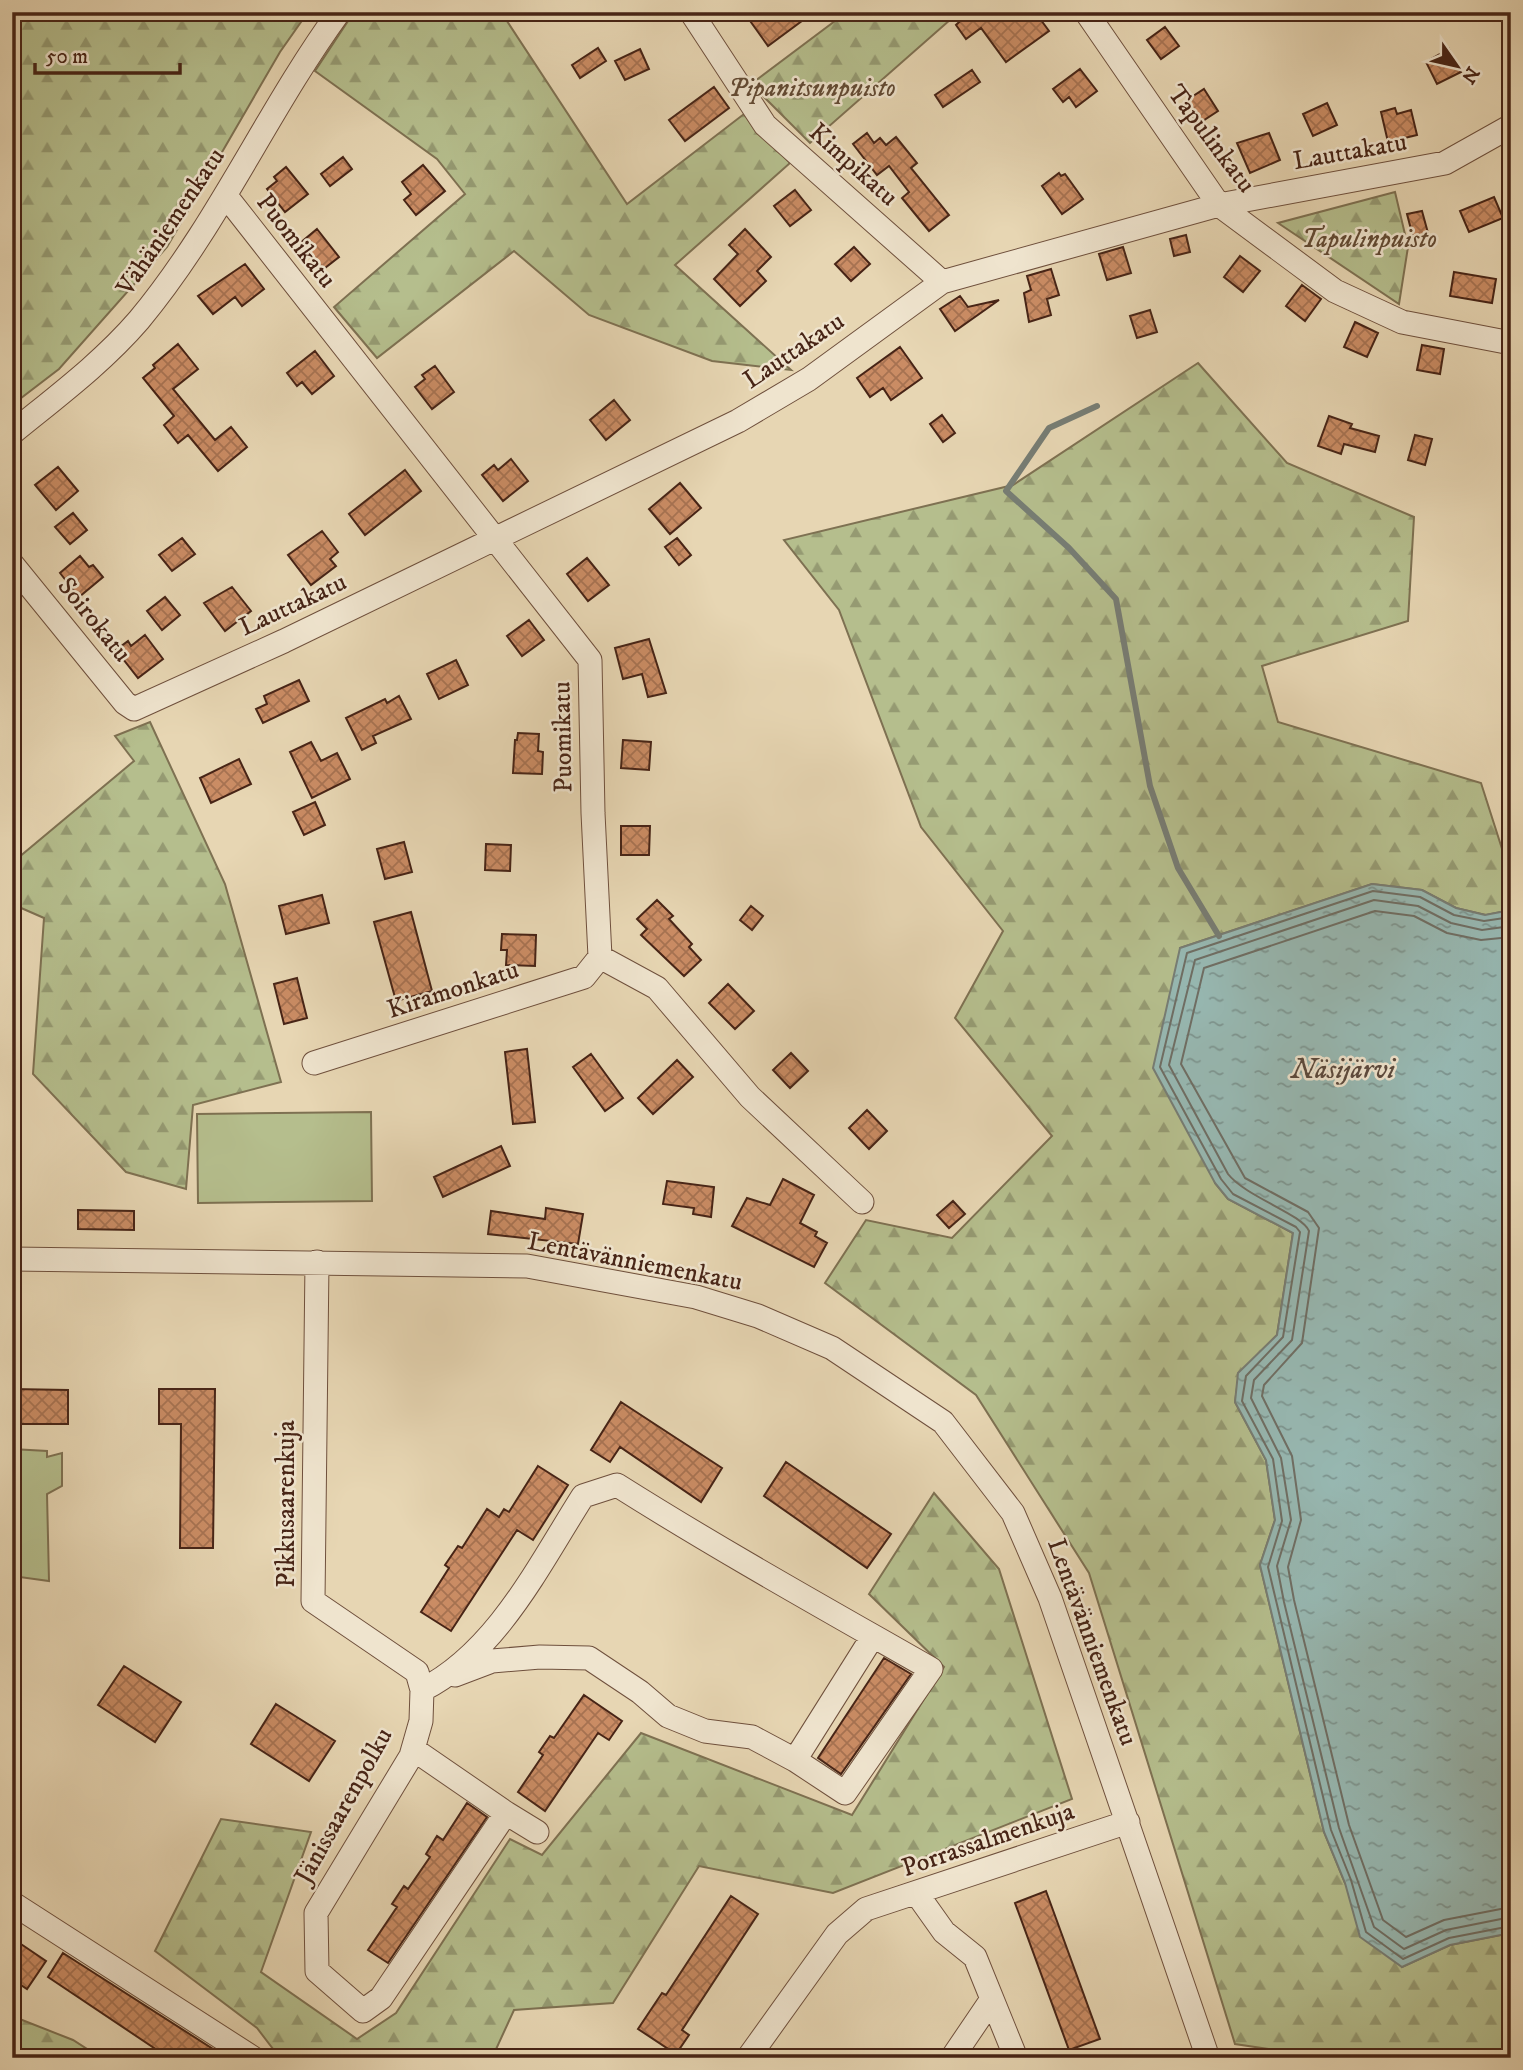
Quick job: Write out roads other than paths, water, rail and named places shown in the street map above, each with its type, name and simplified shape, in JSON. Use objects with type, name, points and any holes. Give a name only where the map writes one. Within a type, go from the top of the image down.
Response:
[{"type":"street","name":"Vähäniemenkatu","points":[[12,433],[117,345],[169,282],[226,196],[303,66],[339,12]]},
{"type":"street","name":"Kimpikatu","points":[[691,12],[765,125],[942,282]]},
{"type":"street","name":"Tapulinkatu","points":[[1086,12],[1219,205],[1335,291],[1402,322],[1511,343]]},
{"type":"street","name":"Lauttakatu","points":[[134,709],[496,540],[663,455],[738,421],[809,379],[942,282],[1219,205],[1445,163],[1511,126]]},
{"type":"street","name":"Puomikatu","points":[[226,196],[590,660],[593,813],[600,957]]},
{"type":"street","name":"Soirokatu","points":[[12,564],[125,703],[134,709]]},
{"type":"street","name":"Kiramonkatu","points":[[314,1063],[584,977],[600,957]]},
{"type":"street","points":[[600,957],[657,988],[750,1097],[863,1202]]},
{"type":"street","name":"Lentävänniemenkatu","points":[[12,1259],[527,1266],[696,1297],[758,1316],[832,1349],[943,1422],[1013,1513],[1050,1598],[1208,2058]]},
{"type":"street","name":"Pikkusaarenkuja","points":[[317,1262],[313,1601],[417,1672],[422,1690]]},
{"type":"street","points":[[422,1690],[445,1678],[492,1661],[540,1657],[589,1658],[640,1692],[668,1716],[705,1731],[752,1737],[795,1760],[845,1793],[931,1669],[717,1548],[617,1485],[583,1496],[523,1590],[482,1643],[445,1678]]},
{"type":"street","points":[[795,1760],[873,1636]]},
{"type":"street","name":"Jänissaarenpolku","points":[[422,1690],[421,1721],[413,1749],[316,1913],[317,1971],[363,2011],[381,1998],[506,1813]]},
{"type":"street","points":[[413,1749],[537,1832]]},
{"type":"street","name":"Porrassalmenkuja","points":[[748,2058],[837,1934],[866,1909],[1128,1822]]},
{"type":"street","points":[[917,1894],[944,1932],[975,1957],[1016,2058]]},
{"type":"street","points":[[12,1903],[253,2058]]},
{"type":"street","points":[[952,2058],[992,1999]]},
{"type":"water","name":"Näsijärvi","points":[[1372,884],[1422,890],[1456,908],[1485,915],[1511,910],[1511,1933],[1450,1945],[1402,1967],[1360,1937],[1345,1883],[1324,1832],[1260,1565],[1275,1520],[1266,1460],[1235,1402],[1238,1373],[1277,1335],[1293,1233],[1228,1199],[1215,1183],[1153,1068],[1180,948]]},
{"type":"waterway","points":[[1097,406],[1049,428],[1006,491],[1069,548],[1116,599],[1150,786],[1178,868],[1219,936]]},
{"type":"park label","name":"Pipanitsunpuisto","points":[[812,88]]},
{"type":"park label","name":"Tapulinpuisto","points":[[1369,239]]}]
